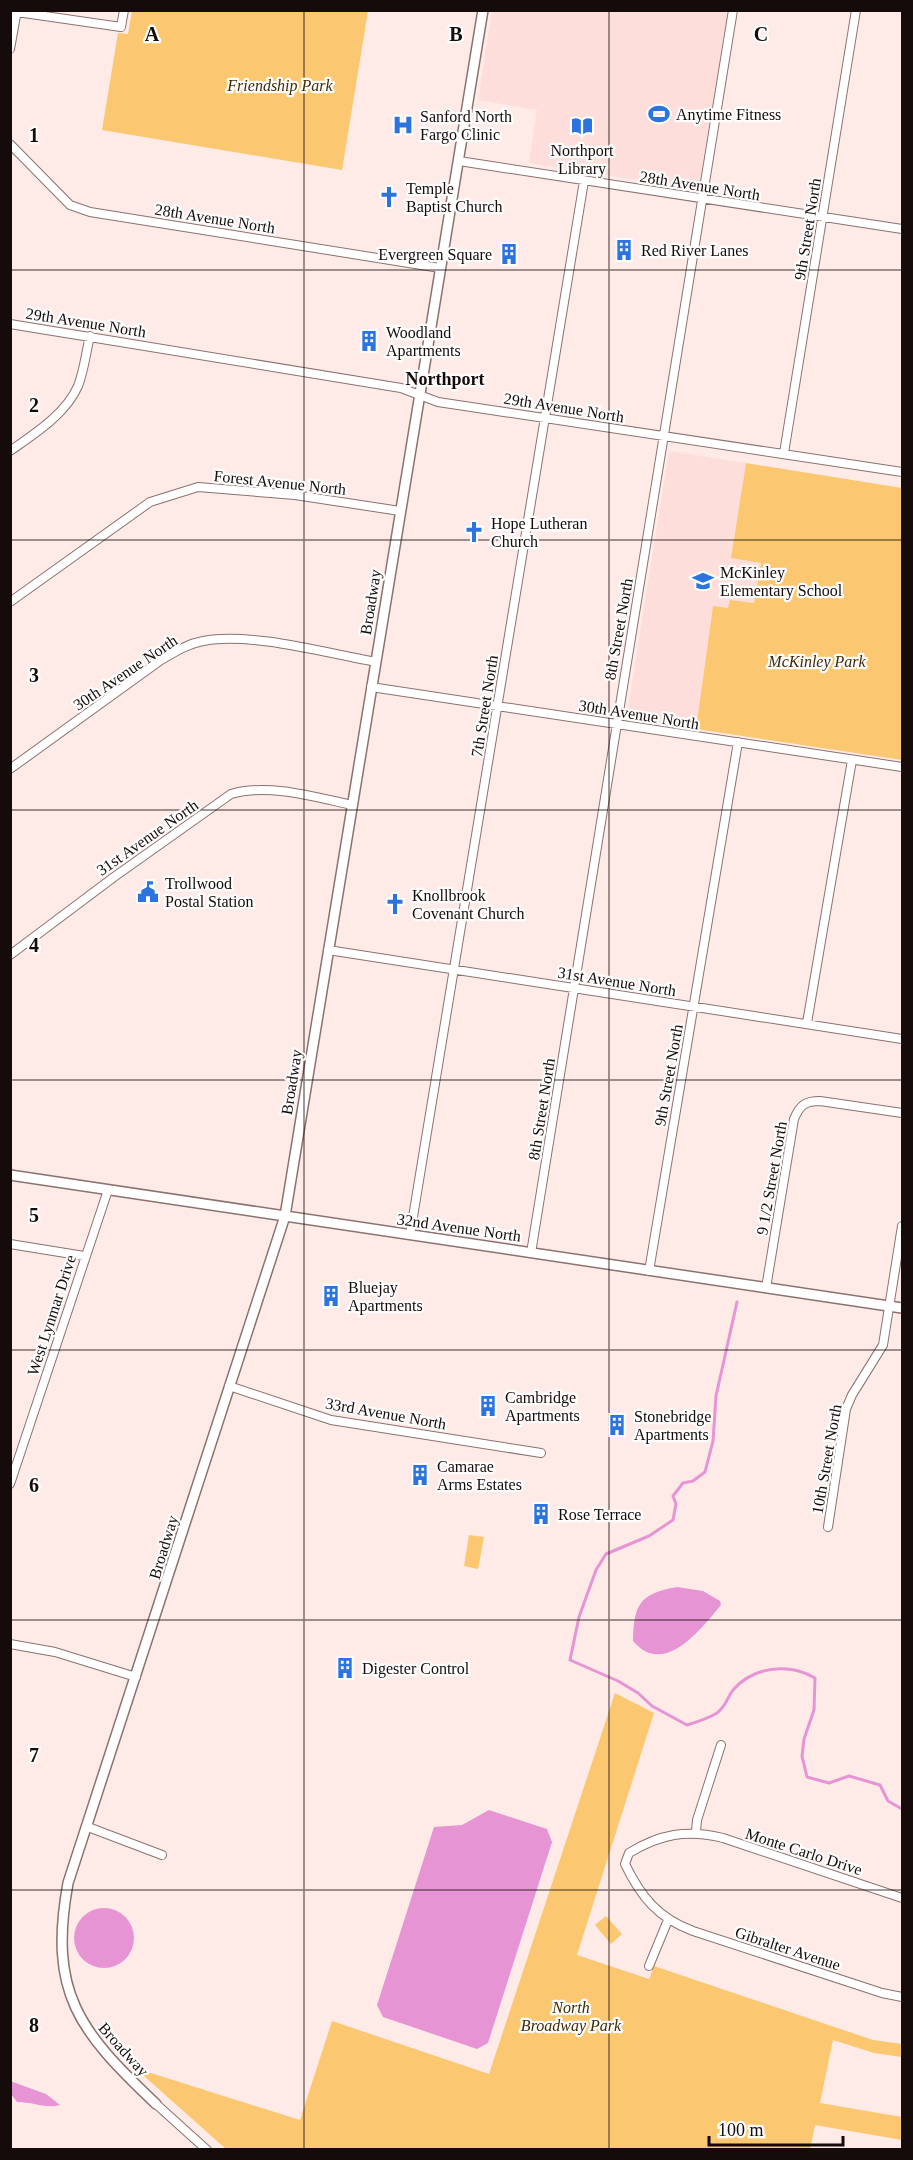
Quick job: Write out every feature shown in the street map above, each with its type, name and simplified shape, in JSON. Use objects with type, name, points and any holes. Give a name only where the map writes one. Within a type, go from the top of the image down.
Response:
[{"type":"street","points":[[10,49],[15,11],[121,27],[124,10]]},
{"type":"street","name":"Broadway","points":[[156,2104],[112,2062],[86,2030],[72,1998],[64,1970],[61,1938],[63,1911],[68,1883],[285,1216],[483,10]]},
{"type":"street","name":"8th Street North","points":[[531,1253],[575,988],[615,724],[734,10]]},
{"type":"street","name":"9th Street North","points":[[784,453],[856,10]]},
{"type":"street","name":"28th Avenue North","points":[[10,144],[70,205],[90,212],[440,268]]},
{"type":"street","name":"28th Avenue North","points":[[459,161],[903,229]]},
{"type":"street","name":"7th Street North","points":[[410,1235],[584,181]]},
{"type":"street","name":"29th Avenue North","points":[[10,324],[401,388],[438,402],[903,472]]},
{"type":"street","points":[[10,450],[42,427],[66,404],[78,387],[90,336]]},
{"type":"street","name":"Forest Avenue North","points":[[10,602],[150,502],[198,487],[295,495],[400,511]]},
{"type":"street","name":"30th Avenue North","points":[[10,769],[185,646],[232,637],[376,662]]},
{"type":"street","name":"30th Avenue North","points":[[371,687],[903,767]]},
{"type":"street","name":"9th Street North","points":[[649,1271],[738,742]]},
{"type":"street","points":[[807,1023],[852,760]]},
{"type":"street","name":"31st Avenue North","points":[[10,955],[114,877],[231,794],[248,789],[275,791],[352,805]]},
{"type":"street","name":"31st Avenue North","points":[[328,950],[903,1039]]},
{"type":"street","name":"9 1/2 Street North","points":[[766,1288],[794,1119],[799,1107],[808,1101],[820,1101],[903,1113]]},
{"type":"street","name":"32nd Avenue North","points":[[10,1175],[903,1308]]},
{"type":"street","name":"West Lynmar Drive","points":[[10,1484],[84,1256],[108,1190]]},
{"type":"street","name":"10th Street North","points":[[828,1527],[846,1409],[852,1395],[883,1345],[903,1226]]},
{"type":"street","points":[[10,1244],[84,1256]]},
{"type":"street","name":"33rd Avenue North","points":[[229,1386],[339,1421],[541,1453]]},
{"type":"street","points":[[10,1644],[55,1652],[135,1677]]},
{"type":"street","points":[[696,1832],[697,1820],[721,1745]]},
{"type":"street","points":[[88,1827],[162,1855]]},
{"type":"street","name":"Monte Carlo Drive","points":[[696,1832],[723,1838],[903,1898]]},
{"type":"street","name":"Gibralter Avenue","points":[[696,1832],[656,1838],[628,1852],[625,1864],[634,1883],[648,1903],[668,1920],[704,1935],[903,1997]]},
{"type":"street","points":[[649,1966],[668,1920]]},
{"type":"street","points":[[156,2104],[207,2150]]},
{"type":"shaded area","points":[[492,11],[728,11],[699,185],[696,189],[529,163],[537,110],[478,100]]},
{"type":"shaded area","name":"McKinley Elementary School","points":[[669,451],[746,463],[731,558],[761,563],[754,603],[730,600],[728,608],[713,606],[696,729],[634,719],[627,714]]},
{"type":"shaded area","points":[[677,1587],[703,1591],[720,1601],[721,1605],[693,1637],[681,1646],[669,1652],[657,1654],[645,1651],[633,1641],[638,1609],[647,1597]]},
{"type":"shaded area","points":[[489,1810],[547,1829],[552,1842],[488,2043],[477,2049],[383,2017],[377,2005],[434,1827],[462,1825]]},
{"type":"shaded area","points":[[98,1908],[110,1908],[126,1916],[132,1926],[134,1938],[132,1950],[126,1960],[110,1968],[98,1968],[82,1960],[74,1944],[74,1932],[82,1916]]},
{"type":"shaded area","points":[[10,2081],[46,2094],[60,2105],[17,2102],[11,2094]]},
{"type":"green space","name":"Friendship Park","points":[[132,11],[368,11],[342,170],[102,130],[118,33],[128,34]]},
{"type":"green space","name":"McKinley Park","points":[[746,463],[902,488],[902,760],[696,729],[713,606],[728,608],[730,600],[754,603],[761,563],[731,558]]},
{"type":"green space","points":[[469,1535],[484,1537],[478,1569],[464,1566]]},
{"type":"green space","name":"North Broadway Park","points":[[615,1693],[654,1713],[577,1955],[649,1979],[654,1966],[873,2040],[902,2044],[902,2057],[874,2053],[833,2040],[820,2103],[902,2117],[902,2140],[815,2125],[810,2150],[226,2149],[135,2068],[300,2120],[332,2021],[489,2074]]},
{"type":"green space","points":[[606,1916],[622,1934],[611,1944],[595,1925]]},
{"type":"waterway","points":[[737,1302],[716,1396],[713,1441],[705,1472],[693,1481],[683,1483],[673,1496],[676,1504],[673,1520],[649,1536],[606,1554],[596,1570],[579,1617],[570,1660],[618,1681],[638,1693],[652,1706],[687,1725],[717,1713],[733,1690],[751,1676],[772,1669],[805,1673],[815,1678],[814,1710],[804,1739],[802,1756],[807,1777],[829,1783],[849,1776],[880,1785],[888,1801],[902,1809]]},
{"type":"place","name":"Anytime Fitness","points":[[659,114]]},
{"type":"place","name":"Sanford North Fargo Clinic","points":[[403,125]]},
{"type":"place","name":"Northport Library","points":[[582,126]]},
{"type":"place","name":"Temple Baptist Church","points":[[389,197]]},
{"type":"place","name":"Red River Lanes","points":[[624,250]]},
{"type":"place","name":"Evergreen Square","points":[[509,254]]},
{"type":"place","name":"Woodland Apartments","points":[[369,341]]},
{"type":"place","name":"Hope Lutheran Church","points":[[474,532]]},
{"type":"place","name":"McKinley Elementary School","points":[[703,581]]},
{"type":"place","name":"Trollwood Postal Station","points":[[148,892]]},
{"type":"place","name":"Knollbrook Covenant Church","points":[[395,904]]},
{"type":"place","name":"Bluejay Apartments","points":[[331,1296]]},
{"type":"place","name":"Cambridge Apartments","points":[[488,1406]]},
{"type":"place","name":"Stonebridge Apartments","points":[[617,1425]]},
{"type":"place","name":"Camarae Arms Estates","points":[[420,1475]]},
{"type":"place","name":"Rose Terrace","points":[[541,1514]]},
{"type":"place","name":"Digester Control","points":[[345,1668]]},
{"type":"district","name":"Northport","points":[[445,379]]}]
